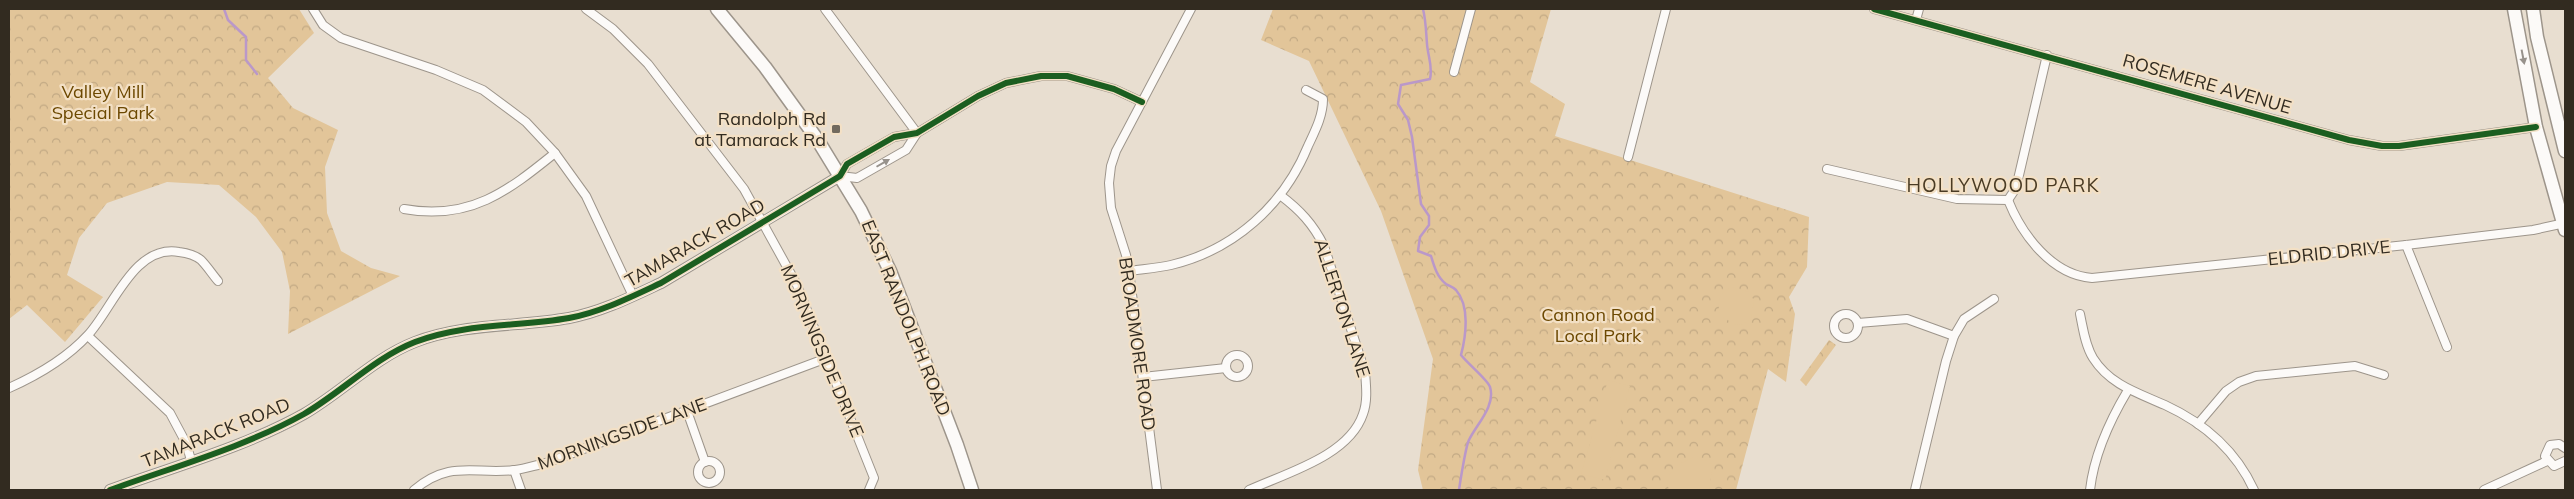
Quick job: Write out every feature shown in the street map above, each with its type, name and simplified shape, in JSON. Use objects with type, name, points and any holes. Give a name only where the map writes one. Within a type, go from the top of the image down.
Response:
[{"type":"main road","name":"EAST RANDOLPH ROAD","points":[[717,9],[771,75],[817,139],[861,211],[890,272],[972,490]]},
{"type":"main road","points":[[2514,9],[2536,127],[2565,226]]},
{"type":"main road","points":[[2533,9],[2537,38],[2565,151]]},
{"type":"street","points":[[313,9],[323,25],[341,38],[436,70],[483,90],[526,122],[555,153],[586,196],[633,296]]},
{"type":"street","name":"MORNINGSIDE DRIVE","points":[[586,9],[613,29],[648,64],[744,189],[797,284],[874,478],[869,490]]},
{"type":"street","points":[[824,9],[917,133]]},
{"type":"street","name":"BROADMORE ROAD","points":[[1157,490],[1129,271],[1126,254],[1111,208],[1109,183],[1116,150],[1191,9]]},
{"type":"street","points":[[1454,72],[1471,9]]},
{"type":"street","points":[[1628,157],[1666,9]]},
{"type":"street","name":"ROSEMERE AVENUE","points":[[1874,9],[2047,55],[2350,140],[2382,146],[2399,146],[2536,127]]},
{"type":"street","points":[[1916,20],[1919,9]]},
{"type":"street","points":[[1827,169],[1958,199],[2008,200],[2016,188],[2047,55]]},
{"type":"street","name":"TAMARACK ROAD","points":[[110,490],[267,432],[333,396],[383,359],[415,342],[456,331],[568,318],[633,296],[660,283],[840,176],[847,164],[894,137],[917,133],[978,96],[1006,83],[1041,76],[1067,76],[1090,80],[1142,102]]},
{"type":"street","points":[[1129,271],[1172,265],[1217,248],[1247,229],[1275,204],[1304,157],[1323,110],[1323,99],[1306,90]]},
{"type":"street","name":"TAMARACK ROAD","points":[[840,176],[857,178],[906,150],[917,133]]},
{"type":"street","points":[[404,209],[424,213],[439,212],[484,202],[512,188],[555,153]]},
{"type":"street","name":"ALLERTON LANE","points":[[1249,490],[1336,450],[1350,436],[1364,414],[1367,389],[1365,372],[1324,246],[1310,221],[1280,195]]},
{"type":"street","name":"ELDRID DRIVE","points":[[2008,200],[2013,211],[2040,252],[2059,268],[2072,275],[2092,278],[2406,245],[2565,226]]},
{"type":"street","points":[[2406,245],[2447,347]]},
{"type":"street","points":[[9,388],[41,372],[88,336],[105,314],[132,272],[152,256],[170,250],[190,254],[200,259],[218,281]]},
{"type":"street","points":[[1916,490],[1946,361],[1954,336],[1964,320],[1994,299]]},
{"type":"street","points":[[2080,314],[2093,357],[2106,374],[2128,390],[2166,406],[2212,432],[2239,463],[2254,490]]},
{"type":"street","points":[[1858,323],[1907,319],[1954,336]]},
{"type":"street","points":[[88,336],[170,413],[186,443],[192,460]]},
{"type":"street","name":"MORNINGSIDE LANE","points":[[414,490],[424,482],[443,473],[469,468],[514,470],[546,463],[827,358]]},
{"type":"street","points":[[2198,424],[2226,391],[2239,382],[2256,376],[2355,366],[2384,375]]},
{"type":"street","points":[[1143,377],[1226,368]]},
{"type":"street","points":[[2090,490],[2092,476],[2104,436],[2128,390]]},
{"type":"street","points":[[687,411],[706,462]]},
{"type":"street","points":[[2565,448],[2559,444],[2550,445],[2545,452],[2547,460],[2558,466],[2565,461]]},
{"type":"street","points":[[2484,490],[2547,460]]},
{"type":"street","points":[[514,470],[521,490]]},
{"type":"green space","name":"Valley Mill Special Park","points":[[9,9],[299,9],[314,33],[268,78],[293,108],[338,130],[325,167],[327,213],[341,251],[371,268],[400,276],[288,334],[290,291],[282,252],[256,217],[219,185],[167,182],[107,203],[79,238],[67,275],[103,297],[65,342],[27,305],[9,319]]},
{"type":"green space","name":"Cannon Road Local Park","points":[[1273,9],[1551,9],[1530,82],[1565,104],[1555,136],[1809,217],[1807,267],[1789,297],[1795,314],[1786,382],[1768,369],[1736,490],[1423,490],[1418,470],[1433,359],[1381,211],[1309,61],[1261,40]]},
{"type":"green space","points":[[1731,287],[1749,292],[1752,298],[1759,301],[1754,300],[1751,319],[1743,324],[1734,325],[1720,314],[1721,295]]},
{"type":"green space","points":[[1829,340],[1836,345],[1806,386],[1800,380]]},
{"type":"green space","points":[[1608,380],[1630,386],[1605,480],[1581,474]]},
{"type":"green space","points":[[1698,456],[1713,465],[1709,490],[1669,490],[1668,477],[1671,472],[1680,464]]},
{"type":"waterway","points":[[224,9],[228,20],[246,37],[246,60],[257,74]]},
{"type":"waterway","points":[[1423,9],[1431,66],[1430,79],[1401,85],[1398,104],[1408,120],[1421,204],[1429,216],[1429,225],[1420,237],[1418,251],[1431,256],[1440,278],[1454,288],[1460,297],[1466,321],[1461,355],[1482,376],[1490,387],[1491,394],[1488,408],[1468,443],[1459,490]]},
{"type":"cycle path","points":[[1874,9],[2349,140],[2382,146],[2399,146],[2536,127]]},
{"type":"cycle path","points":[[110,490],[208,456],[281,426],[318,405],[386,357],[415,342],[472,328],[569,318],[604,308],[638,294],[661,283],[840,176],[847,164],[894,137],[917,133],[978,96],[1006,83],[1041,76],[1067,76],[1114,89],[1142,102]]},
{"type":"place","name":"Randolph Rd at Tamarack Rd","points":[[836,129]]},
{"type":"district","name":"HOLLYWOOD PARK","points":[[2003,185]]}]
